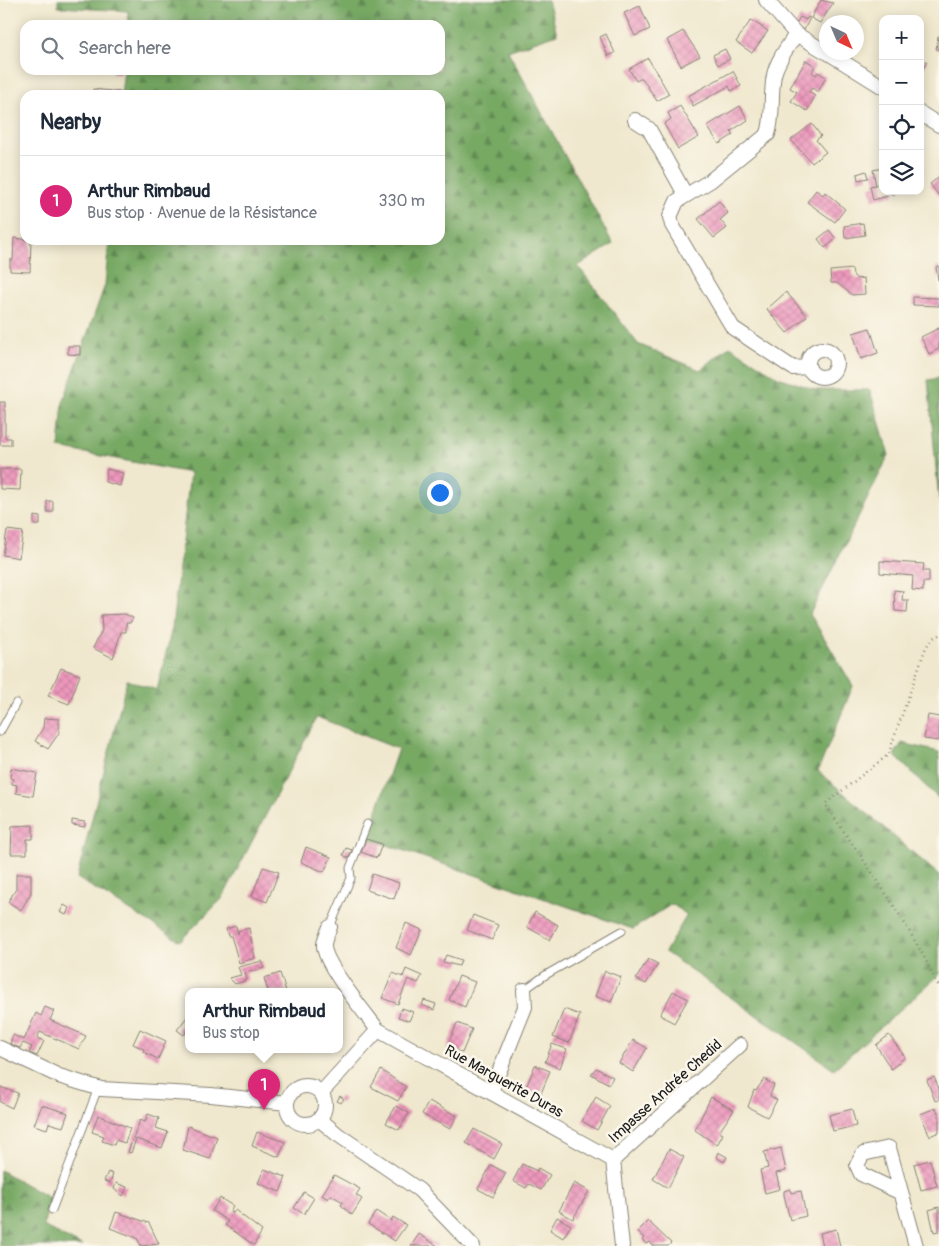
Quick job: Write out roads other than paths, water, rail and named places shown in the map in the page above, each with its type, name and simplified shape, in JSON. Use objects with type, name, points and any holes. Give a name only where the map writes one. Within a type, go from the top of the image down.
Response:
[{"type":"street","points":[[766,0],[796,34],[819,47]]},
{"type":"street","points":[[796,34],[777,64],[773,77],[771,123],[768,134],[710,181],[685,194],[672,208],[670,217],[672,225],[733,328],[793,368],[808,367]]},
{"type":"street","points":[[840,60],[879,84]]},
{"type":"street","points":[[924,116],[939,125]]},
{"type":"street","points":[[635,120],[648,129],[685,194]]},
{"type":"street","points":[[321,1093],[365,1042],[378,1030],[333,969],[324,946],[330,927]]},
{"type":"street","points":[[491,1092],[524,1006],[524,990]]},
{"type":"street","name":"Rue Marguerite Duras","points":[[378,1030],[612,1160]]},
{"type":"street","name":"Impasse Andrée Chedid","points":[[612,1160],[740,1045]]},
{"type":"street","points":[[0,1048],[59,1076],[98,1088],[287,1103]]},
{"type":"street","points":[[301,1086],[312,1086],[321,1093],[325,1104],[319,1119],[308,1123],[297,1121],[289,1114],[287,1103],[292,1092],[301,1086]]},
{"type":"street","points":[[319,1119],[337,1134],[420,1190],[473,1246]]},
{"type":"street","points":[[612,1160],[622,1246]]},
{"type":"street","points":[[901,1193],[916,1246]]},
{"type":"lane","points":[[0,732],[16,703]]},
{"type":"lane","points":[[330,927],[351,878],[350,868],[367,824]]},
{"type":"lane","points":[[524,990],[622,931]]},
{"type":"lane","points":[[52,1210],[98,1088]]},
{"type":"place","name":"Arthur Rimbaud","points":[[264,1110]]}]
